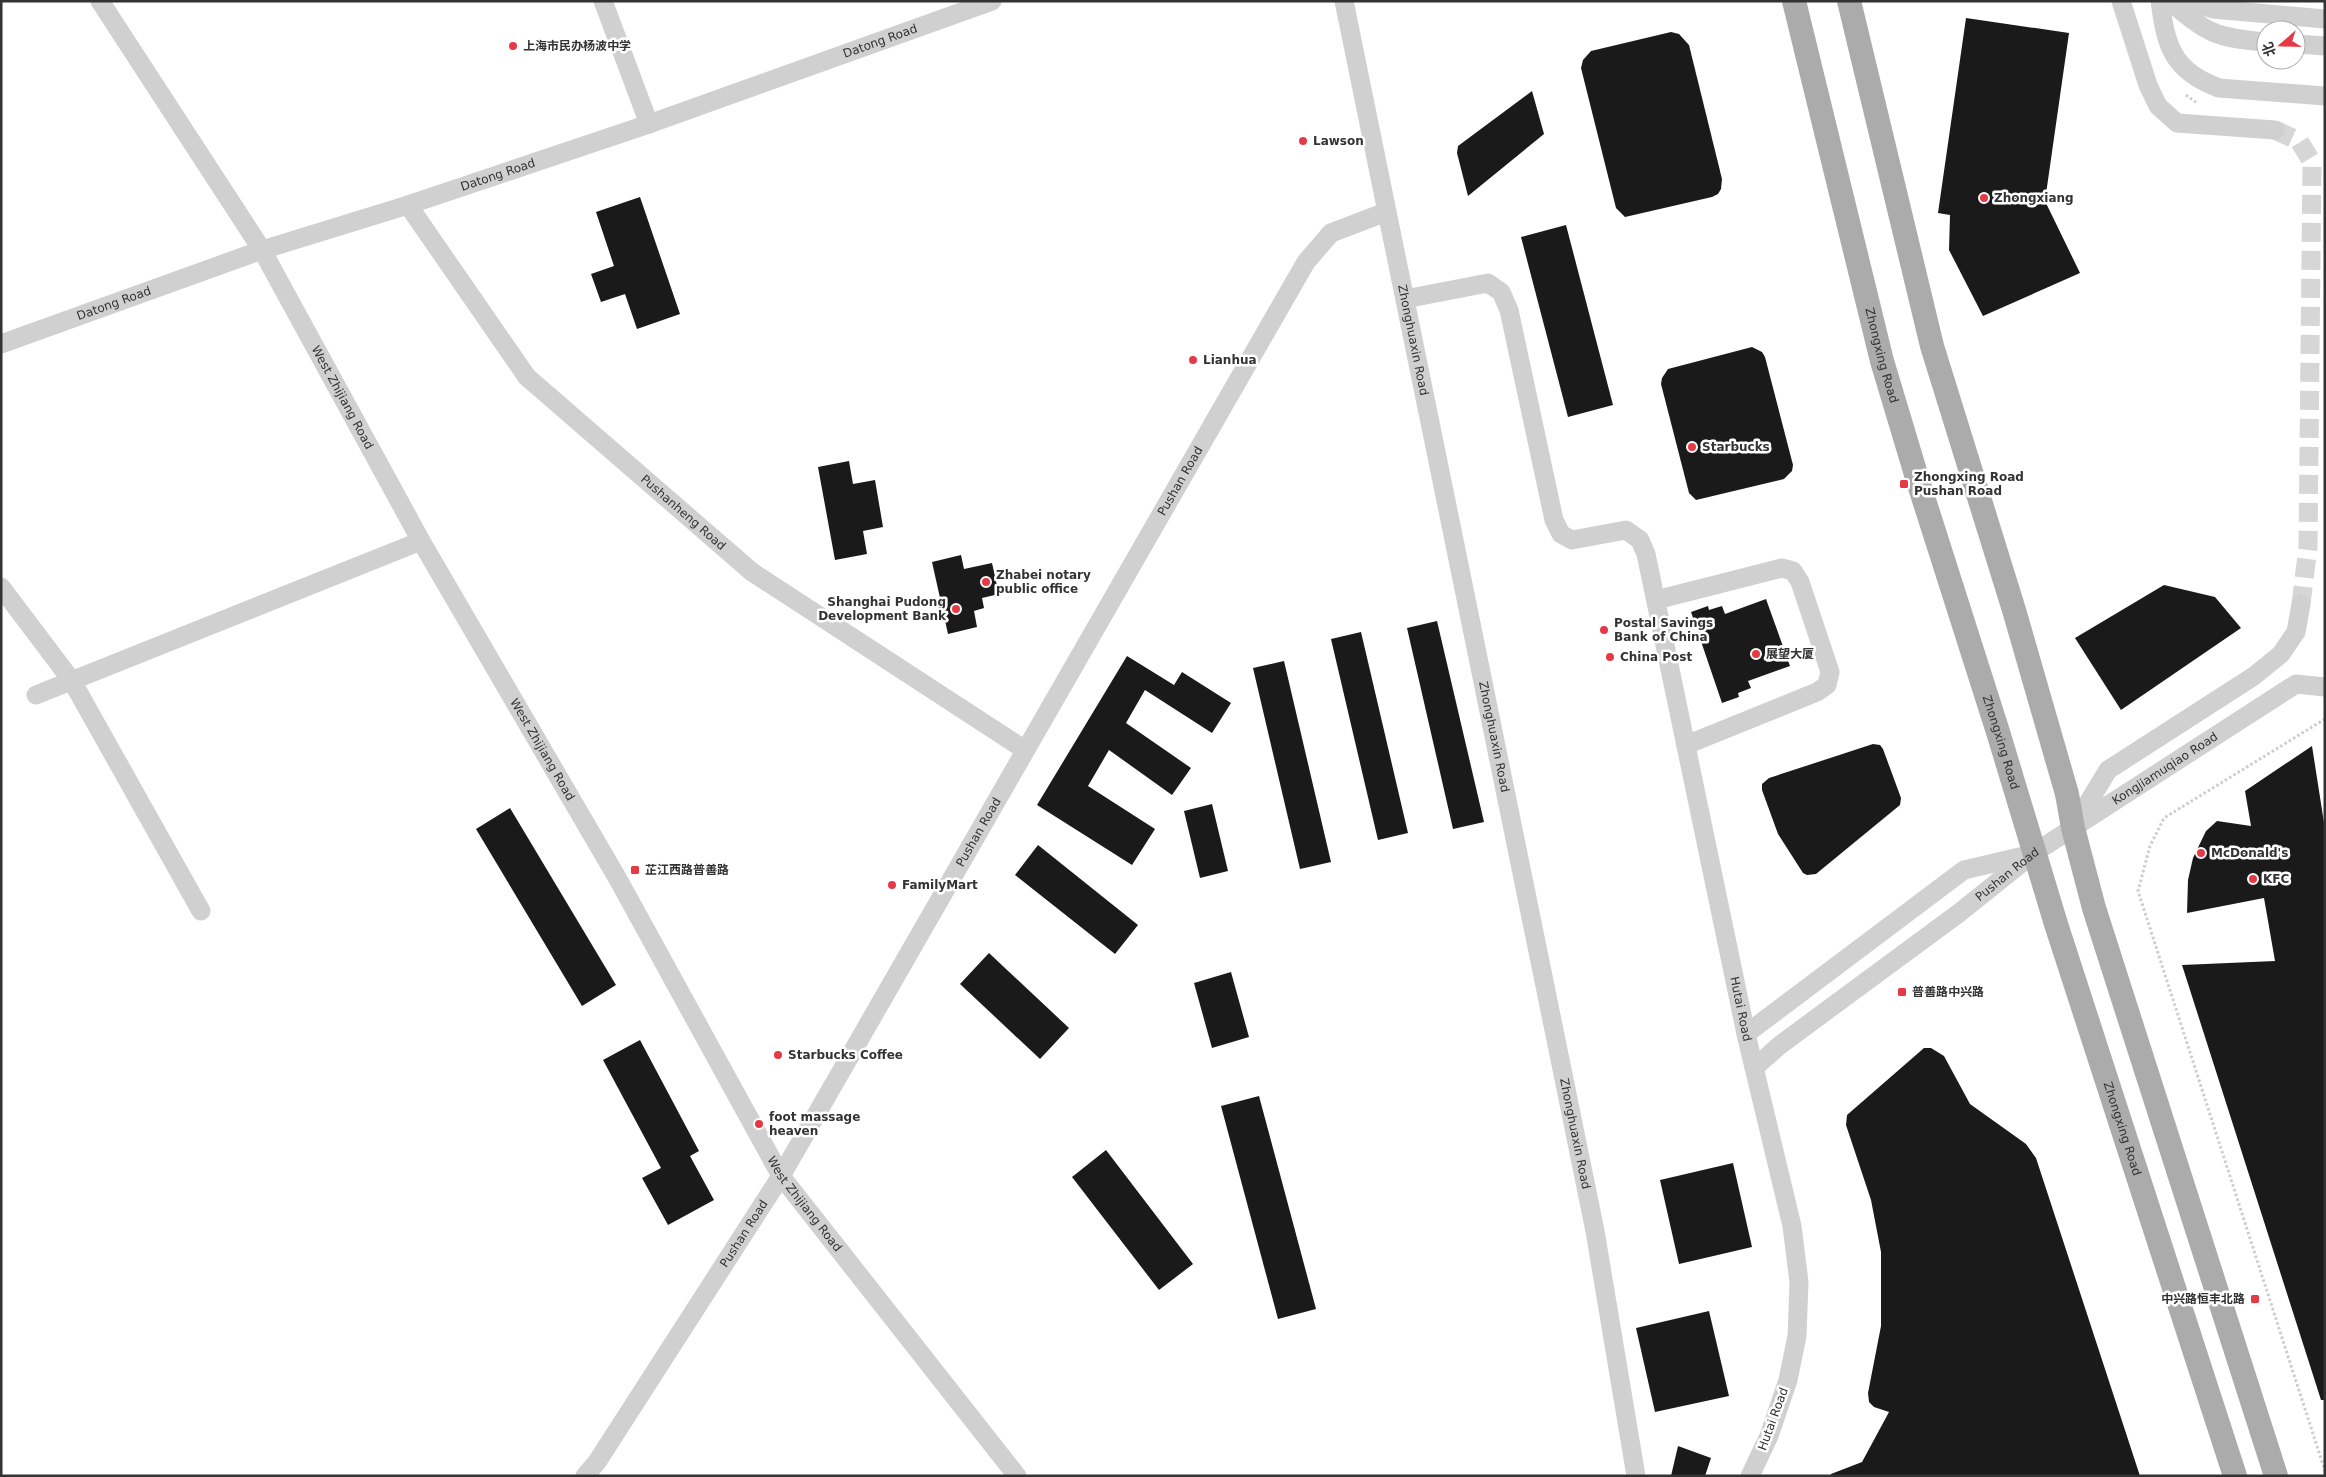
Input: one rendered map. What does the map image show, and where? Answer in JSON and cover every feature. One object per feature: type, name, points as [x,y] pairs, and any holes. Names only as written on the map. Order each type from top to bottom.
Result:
[{"type":"main road","name":"Zhongxing Road","points":[[1794,1],[1882,362],[2034,853],[2235,1476]]},
{"type":"main road","points":[[1849,1],[1932,346],[2014,610],[2067,794],[2073,828],[2094,908],[2276,1476]]},
{"type":"street","name":"West Zhijiang Road","points":[[100,1],[262,250],[421,542],[619,881],[781,1176],[1017,1476]]},
{"type":"street","points":[[604,1],[649,124]]},
{"type":"street","name":"Datong Road","points":[[1,344],[262,250],[408,206],[649,124],[992,1]]},
{"type":"street","name":"Zhonghuaxin Road","points":[[1344,1],[1590,1203],[1636,1476]]},
{"type":"street","points":[[2121,1],[2148,85],[2158,106],[2177,123],[2274,130]]},
{"type":"street","points":[[2160,1],[2164,33],[2173,57],[2189,74],[2219,88],[2325,96]]},
{"type":"street","points":[[2170,1],[2208,31],[2232,39],[2256,41]]},
{"type":"street","points":[[2189,1],[2213,9],[2325,19]]},
{"type":"street","points":[[2306,45],[2325,46]]},
{"type":"street","name":"Pushanheng Road","points":[[408,206],[527,377],[752,572],[1026,750]]},
{"type":"street","name":"Pushan Road","points":[[585,1476],[597,1462],[781,1176],[1306,262],[1332,234],[1386,212]]},
{"type":"street","name":"Hutai Road","points":[[1405,299],[1488,283],[1501,292],[1508,310],[1554,520],[1561,534],[1572,540],[1626,530],[1640,540],[1646,554],[1746,1034],[1792,1226],[1799,1282],[1797,1336],[1788,1380],[1769,1436],[1750,1476]]},
{"type":"street","points":[[36,696],[421,542]]},
{"type":"street","points":[[1656,600],[1782,568],[1793,571],[1800,582],[1830,672],[1827,685],[1818,692],[1686,745]]},
{"type":"street","points":[[1,587],[72,681],[201,911]]},
{"type":"street","points":[[2073,828],[2108,770],[2254,676],[2281,654],[2296,632],[2301,604]]},
{"type":"street","name":"Kongjiamuqiao Road","points":[[2034,853],[2296,684],[2325,687]]},
{"type":"street","name":"Pushan Road","points":[[1746,1034],[1964,870],[2034,853]]},
{"type":"street","name":"Pushan Road","points":[[1754,1068],[1780,1045],[1959,913],[2034,853]]},
{"type":"path","points":[[2325,719],[2164,818],[2150,846],[2138,891],[2325,1471]]},
{"type":"building","points":[[1966,18],[2069,33],[2045,201],[2080,273],[1983,316],[1949,250],[1950,215],[1938,213]]},
{"type":"building","points":[[1671,32],[1679,34],[1689,45],[1722,179],[1721,189],[1718,194],[1712,197],[1625,217],[1616,208],[1581,68],[1583,60],[1591,51]]},
{"type":"building","points":[[1532,91],[1544,134],[1468,196],[1457,153],[1458,146]]},
{"type":"building","points":[[640,197],[680,314],[637,329],[625,294],[601,302],[591,274],[614,266],[596,212]]},
{"type":"building","points":[[1566,225],[1613,405],[1568,417],[1521,237]]},
{"type":"building","points":[[1752,347],[1762,352],[1765,357],[1793,465],[1792,471],[1784,479],[1696,500],[1689,493],[1661,384],[1662,378],[1668,369]]},
{"type":"building","points":[[849,461],[853,484],[875,480],[883,527],[863,531],[867,554],[835,560],[818,467]]},
{"type":"building","points":[[961,555],[964,569],[992,563],[999,594],[982,598],[984,608],[974,611],[977,627],[948,634],[932,562]]},
{"type":"building","points":[[2164,585],[2215,597],[2241,628],[2121,710],[2075,638]]},
{"type":"building","name":"展望大厦","points":[[1766,599],[1790,666],[1748,681],[1751,688],[1738,693],[1739,697],[1722,703],[1691,612],[1708,606],[1709,610],[1722,606],[1725,614]]},
{"type":"building","points":[[1437,621],[1484,822],[1453,829],[1407,628]]},
{"type":"building","points":[[1361,632],[1408,833],[1378,840],[1331,639]]},
{"type":"building","points":[[1127,656],[1174,685],[1182,672],[1231,703],[1212,733],[1145,690],[1126,723],[1191,768],[1172,795],[1109,750],[1088,786],[1155,829],[1132,865],[1037,805]]},
{"type":"building","points":[[1284,661],[1331,862],[1300,869],[1253,668]]},
{"type":"building","points":[[1873,744],[1880,745],[1883,749],[1901,798],[1900,805],[1816,874],[1807,875],[1803,873],[1778,834],[1762,790],[1762,784],[1769,778]]},
{"type":"building","points":[[2312,746],[2325,829],[2325,1400],[2321,1400],[2182,965],[2275,961],[2264,898],[2187,913],[2188,880],[2193,858],[2206,831],[2217,821],[2251,826],[2245,791]]},
{"type":"building","points":[[1212,804],[1228,871],[1200,878],[1184,811]]},
{"type":"building","points":[[510,808],[616,985],[582,1006],[476,829]]},
{"type":"building","points":[[1038,845],[1138,925],[1115,954],[1015,875]]},
{"type":"building","points":[[989,953],[1069,1028],[1040,1059],[960,984]]},
{"type":"building","points":[[1231,972],[1249,1037],[1212,1048],[1194,983]]},
{"type":"building","points":[[640,1040],[699,1151],[690,1156],[714,1200],[668,1225],[642,1178],[661,1168],[603,1060]]},
{"type":"building","points":[[1924,1048],[1931,1048],[1944,1056],[1970,1104],[2026,1144],[2036,1158],[2140,1476],[1831,1476],[1831,1474],[1862,1462],[1889,1412],[1874,1407],[1869,1402],[1868,1393],[1881,1326],[1881,1252],[1871,1200],[1846,1125],[1847,1115]]},
{"type":"building","points":[[1259,1096],[1316,1309],[1278,1319],[1221,1106]]},
{"type":"building","points":[[1106,1150],[1193,1264],[1159,1290],[1072,1177]]},
{"type":"building","points":[[1733,1163],[1752,1247],[1679,1264],[1660,1180]]},
{"type":"building","points":[[1709,1311],[1729,1396],[1655,1412],[1636,1328]]},
{"type":"building","points":[[1678,1446],[1711,1458],[1705,1476],[1671,1476]]},
{"type":"tunnel","points":[[2275,130],[2299,141],[2312,162],[2308,547],[2301,604]]},
{"type":"place","name":"上海市民办杨波中学","points":[[513,46]]},
{"type":"place","name":"Lawson","points":[[1303,141]]},
{"type":"place","name":"Zhongxiang","points":[[1984,198]]},
{"type":"place","name":"Lianhua","points":[[1193,360]]},
{"type":"place","name":"Starbucks","points":[[1692,447]]},
{"type":"place","name":"Zhongxing Road Pushan Road","points":[[1904,484]]},
{"type":"place","name":"Zhabei notary public office","points":[[986,582]]},
{"type":"place","name":"Shanghai Pudong Development Bank","points":[[956,609]]},
{"type":"place","name":"Postal Savings Bank of China","points":[[1604,630]]},
{"type":"place","name":"展望大厦","points":[[1756,654]]},
{"type":"place","name":"China Post","points":[[1610,657]]},
{"type":"place","name":"McDonald's","points":[[2201,853]]},
{"type":"place","name":"芷江西路普善路","points":[[635,870]]},
{"type":"place","name":"KFC","points":[[2253,879]]},
{"type":"place","name":"FamilyMart","points":[[892,885]]},
{"type":"place","name":"普善路中兴路","points":[[1902,992]]},
{"type":"place","name":"Starbucks Coffee","points":[[778,1055]]},
{"type":"place","name":"foot massage heaven","points":[[759,1124]]},
{"type":"place","name":"中兴路恒丰北路","points":[[2255,1299]]}]
